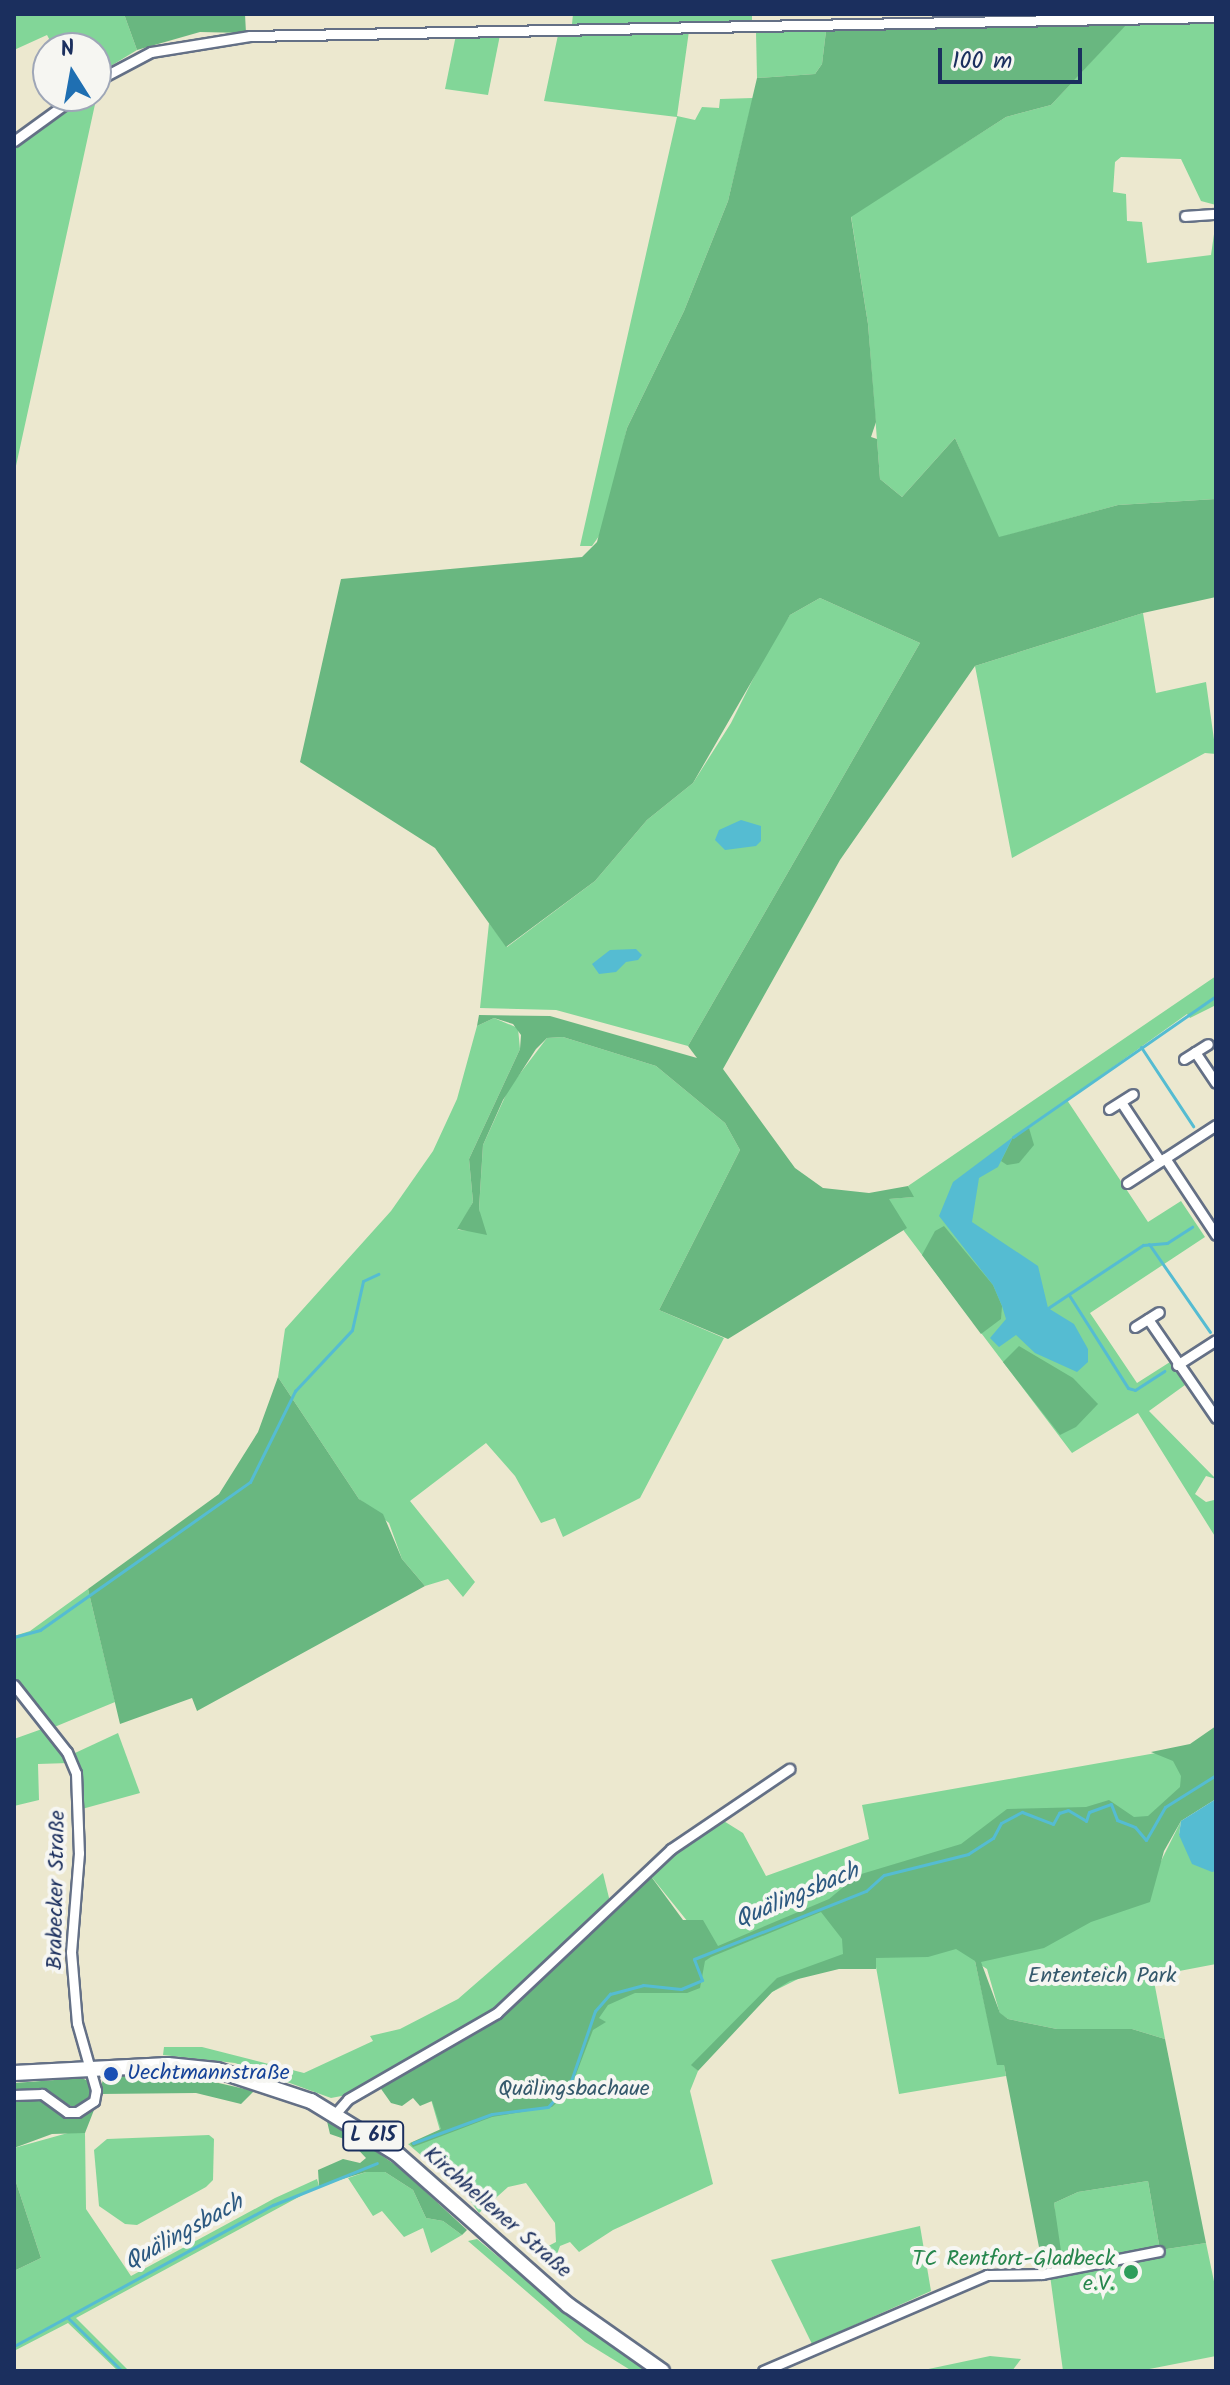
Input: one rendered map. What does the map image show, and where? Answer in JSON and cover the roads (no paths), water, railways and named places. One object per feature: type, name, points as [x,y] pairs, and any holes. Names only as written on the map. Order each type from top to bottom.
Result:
[{"type":"main road","name":"Kirchhellener Straße","points":[[14,2073],[89,2067],[217,2070],[277,2086],[336,2113],[396,2153],[568,2305],[662,2371]]},
{"type":"street","points":[[112,73],[151,52],[236,37],[1216,17]]},
{"type":"street","points":[[14,141],[54,112]]},
{"type":"street","points":[[1185,216],[1216,214]]},
{"type":"street","points":[[1184,1059],[1208,1044]]},
{"type":"street","points":[[1195,1052],[1216,1083]]},
{"type":"street","points":[[1109,1109],[1133,1094]]},
{"type":"street","points":[[1121,1102],[1216,1235]]},
{"type":"street","points":[[1127,1183],[1216,1125]]},
{"type":"street","points":[[1135,1327],[1159,1312]]},
{"type":"street","points":[[1148,1319],[1216,1418]]},
{"type":"street","points":[[1177,1365],[1216,1340]]},
{"type":"street","name":"Brabecker Straße","points":[[14,1685],[67,1752],[76,1773],[79,1853],[71,1952],[77,2023],[94,2101],[77,2112],[67,2112],[42,2094],[14,2095]]},
{"type":"street","points":[[336,2113],[348,2099],[497,2013],[671,1849],[789,1769]]},
{"type":"street","points":[[763,2371],[987,2275],[1042,2274],[1159,2251]]},
{"type":"water","points":[[741,820],[761,826],[761,841],[756,846],[725,850],[715,840],[719,830]]},
{"type":"water","points":[[636,949],[642,955],[638,960],[626,962],[616,972],[599,974],[592,964],[610,950]]},
{"type":"water","points":[[1013,1137],[998,1167],[979,1178],[972,1222],[1038,1266],[1048,1308],[1074,1324],[1088,1349],[1088,1362],[1077,1372],[1035,1353],[1016,1335],[999,1347],[990,1338],[1006,1319],[1002,1306],[993,1285],[939,1216],[953,1182]]},
{"type":"water","points":[[1216,1799],[1216,1871],[1212,1872],[1192,1864],[1179,1835],[1181,1821]]},
{"type":"waterway","points":[[1013,1137],[1216,996]]},
{"type":"waterway","points":[[1141,1047],[1193,1126]]},
{"type":"waterway","points":[[1048,1308],[1143,1245],[1167,1243],[1192,1227]]},
{"type":"waterway","points":[[1149,1244],[1210,1332]]},
{"type":"waterway","points":[[14,1637],[40,1630],[250,1482],[295,1391],[352,1330],[363,1281],[378,1274]]},
{"type":"waterway","points":[[1069,1295],[1128,1388],[1135,1390],[1164,1371]]},
{"type":"waterway","name":"Quälingsbach","points":[[413,2143],[492,2114],[548,2107],[571,2081],[595,2011],[610,1994],[643,1985],[681,1989],[702,1980],[694,1959],[866,1891],[884,1875],[968,1854],[993,1838],[1001,1823],[1022,1812],[1053,1824],[1059,1813],[1068,1810],[1086,1821],[1089,1812],[1111,1804],[1117,1820],[1135,1827],[1146,1840],[1165,1807],[1216,1775]]},
{"type":"waterway","name":"Quälingsbach","points":[[14,2346],[273,2205],[377,2163]]},
{"type":"waterway","points":[[68,2318],[122,2371]]},
{"type":"place","name":"Uechtmannstraße","points":[[111,2074]]},
{"type":"place","name":"TC Rentfort-Gladbeck e.V.","points":[[1131,2272]]},
{"type":"park label","name":"Ententeich Park","points":[[1102,1977]]},
{"type":"park label","name":"Quälingsbachaue","points":[[574,2090]]}]
